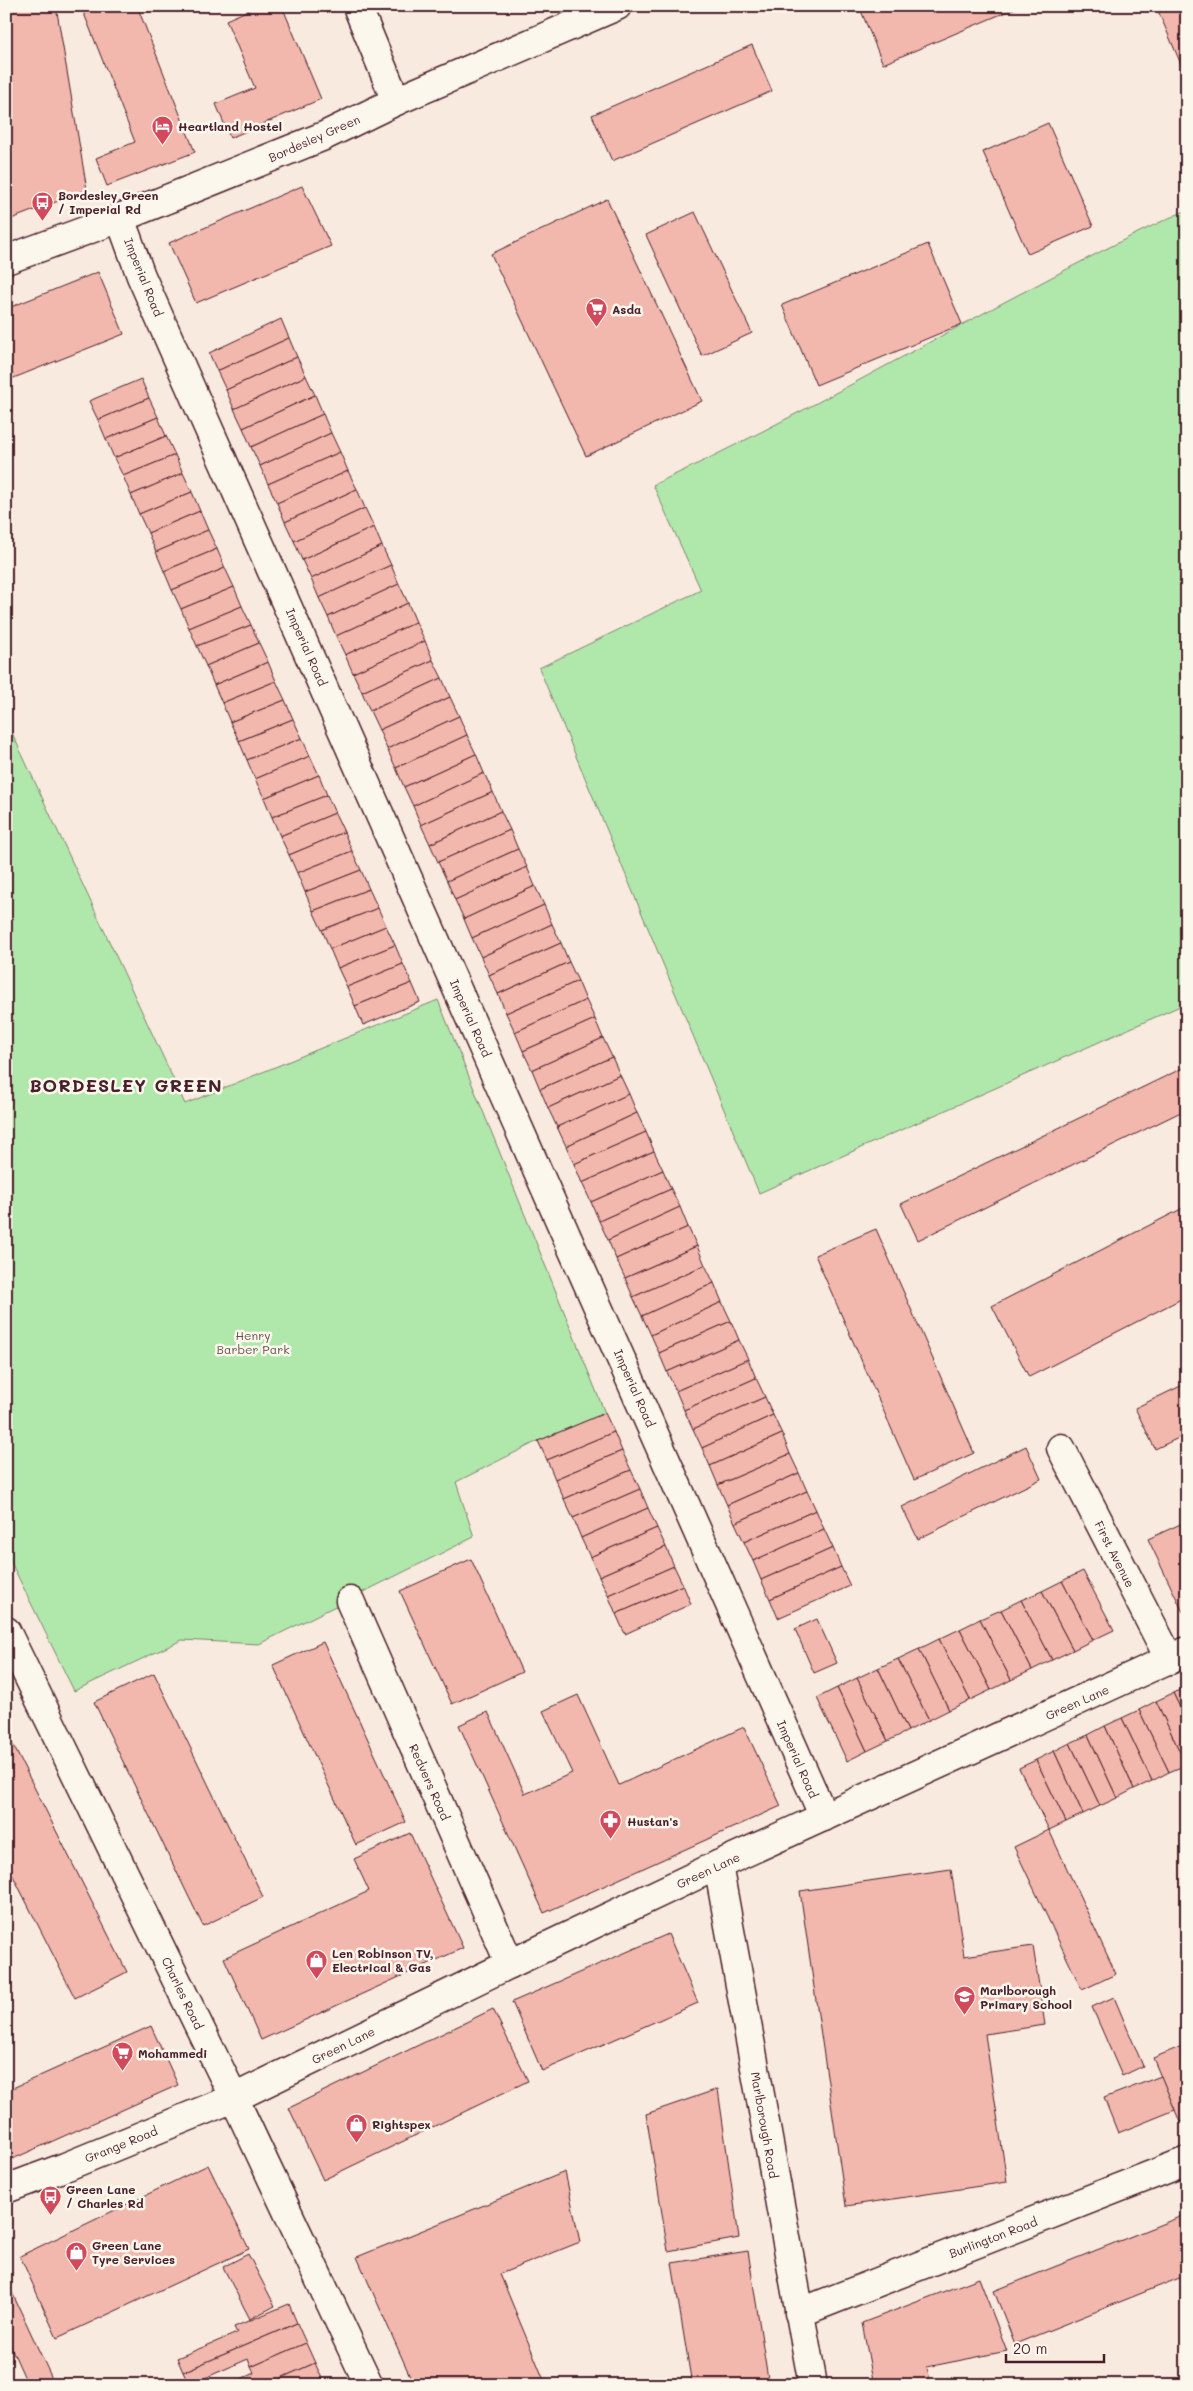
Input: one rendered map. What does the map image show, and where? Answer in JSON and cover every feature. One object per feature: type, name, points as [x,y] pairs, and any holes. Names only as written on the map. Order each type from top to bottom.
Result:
[{"type":"street","points":[[357,6],[396,101]]},
{"type":"street","name":"Bordesley Green","points":[[6,260],[120,218],[324,136],[396,101],[617,6]]},
{"type":"street","name":"Imperial Road","points":[[120,218],[141,276],[824,1816]]},
{"type":"street","name":"First Avenue","points":[[1061,1448],[1178,1655]]},
{"type":"street","name":"Redvers Road","points":[[350,1601],[510,1964]]},
{"type":"street","name":"Charles Road","points":[[6,1630],[234,2098],[369,2385]]},
{"type":"street","name":"Green Lane","points":[[234,2098],[718,1865],[1178,1655]]},
{"type":"street","name":"Marlborough Road","points":[[718,1865],[813,2385]]},
{"type":"street","name":"Grange Road","points":[[6,2189],[234,2098]]},
{"type":"street","name":"Burlington Road","points":[[799,2313],[1187,2161]]},
{"type":"green space","points":[[1187,210],[1187,1003],[759,1193],[539,668],[701,590],[653,485],[754,436],[1002,303],[1102,251]]},
{"type":"green space","name":"Henry Barber Park","points":[[6,720],[185,1104],[438,1000],[605,1413],[538,1441],[456,1482],[474,1537],[259,1644],[182,1640],[74,1691],[6,1552]]},
{"type":"building","points":[[6,6],[56,6],[87,190],[6,221]]},
{"type":"building","points":[[81,6],[137,6],[195,152],[107,186],[96,158],[135,142]]},
{"type":"building","points":[[258,6],[282,6],[321,99],[230,138],[216,104],[255,88],[226,20]]},
{"type":"building","points":[[859,6],[1018,6],[1018,7],[883,64]]},
{"type":"building","points":[[1156,6],[1187,6],[1187,78]]},
{"type":"building","points":[[752,45],[772,91],[612,161],[592,115]]},
{"type":"building","points":[[1048,123],[1093,226],[1028,254],[983,152]]},
{"type":"building","points":[[302,186],[331,246],[196,303],[169,243]]},
{"type":"building","name":"Asda","points":[[607,199],[702,401],[586,456],[491,254]]},
{"type":"building","points":[[695,212],[752,333],[702,356],[646,235]]},
{"type":"building","points":[[928,244],[962,324],[816,385],[782,305]]},
{"type":"building","points":[[98,272],[124,334],[6,381],[6,309]]},
{"type":"building","points":[[281,319],[289,338],[217,371],[209,353]]},
{"type":"building","points":[[289,338],[297,357],[226,390],[217,371]]},
{"type":"building","points":[[297,357],[306,376],[234,409],[226,390]]},
{"type":"building","points":[[306,376],[315,395],[243,428],[234,409]]},
{"type":"building","points":[[141,379],[149,398],[98,420],[89,401]]},
{"type":"building","points":[[315,395],[323,414],[251,447],[243,428]]},
{"type":"building","points":[[149,398],[158,417],[106,439],[98,420]]},
{"type":"building","points":[[323,414],[331,433],[260,466],[251,447]]},
{"type":"building","points":[[158,417],[166,436],[114,458],[106,439]]},
{"type":"building","points":[[331,433],[340,452],[268,484],[260,466]]},
{"type":"building","points":[[166,436],[175,455],[123,476],[114,458]]},
{"type":"building","points":[[340,452],[348,471],[277,503],[268,484]]},
{"type":"building","points":[[175,455],[183,473],[131,495],[123,476]]},
{"type":"building","points":[[348,471],[357,489],[285,522],[277,503]]},
{"type":"building","points":[[183,473],[192,492],[139,514],[131,495]]},
{"type":"building","points":[[357,489],[365,508],[294,541],[285,522]]},
{"type":"building","points":[[192,492],[200,511],[148,533],[139,514]]},
{"type":"building","points":[[365,508],[374,527],[302,560],[294,541]]},
{"type":"building","points":[[200,511],[208,530],[156,552],[148,533]]},
{"type":"building","points":[[374,527],[382,546],[311,579],[302,560]]},
{"type":"building","points":[[208,530],[217,549],[164,571],[156,552]]},
{"type":"building","points":[[382,546],[391,565],[319,598],[311,579]]},
{"type":"building","points":[[217,549],[225,568],[172,590],[164,571]]},
{"type":"building","points":[[391,565],[399,584],[328,617],[319,598]]},
{"type":"building","points":[[225,568],[234,587],[181,609],[172,590]]},
{"type":"building","points":[[399,584],[408,603],[336,636],[328,617]]},
{"type":"building","points":[[234,587],[242,606],[189,628],[181,609]]},
{"type":"building","points":[[408,603],[416,622],[345,655],[336,636]]},
{"type":"building","points":[[242,606],[251,625],[197,646],[189,628]]},
{"type":"building","points":[[416,622],[425,641],[353,673],[345,655]]},
{"type":"building","points":[[251,625],[259,643],[206,666],[197,646]]},
{"type":"building","points":[[425,641],[433,660],[362,692],[353,673]]},
{"type":"building","points":[[259,643],[268,662],[214,685],[206,666]]},
{"type":"building","points":[[433,660],[442,678],[370,711],[362,692]]},
{"type":"building","points":[[268,662],[276,681],[222,703],[214,685]]},
{"type":"building","points":[[442,678],[450,697],[379,730],[370,711]]},
{"type":"building","points":[[276,681],[285,700],[230,722],[222,703]]},
{"type":"building","points":[[450,697],[459,716],[387,749],[379,730]]},
{"type":"building","points":[[285,700],[293,719],[239,741],[230,722]]},
{"type":"building","points":[[459,716],[467,735],[396,768],[387,749]]},
{"type":"building","points":[[293,719],[302,738],[247,760],[239,741]]},
{"type":"building","points":[[467,735],[476,754],[404,787],[396,768]]},
{"type":"building","points":[[302,738],[310,756],[255,779],[247,760]]},
{"type":"building","points":[[476,754],[484,773],[413,806],[404,787]]},
{"type":"building","points":[[310,756],[319,775],[264,798],[255,779]]},
{"type":"building","points":[[484,773],[493,792],[421,825],[413,806]]},
{"type":"building","points":[[319,775],[327,795],[272,817],[264,798]]},
{"type":"building","points":[[493,792],[501,811],[430,844],[421,825]]},
{"type":"building","points":[[327,795],[335,813],[280,836],[272,817]]},
{"type":"building","points":[[501,811],[510,830],[438,862],[430,844]]},
{"type":"building","points":[[335,813],[344,832],[289,855],[280,836]]},
{"type":"building","points":[[510,830],[518,849],[447,881],[438,862]]},
{"type":"building","points":[[344,832],[352,851],[297,873],[289,855]]},
{"type":"building","points":[[518,849],[527,867],[455,900],[447,881]]},
{"type":"building","points":[[352,851],[361,870],[305,892],[297,873]]},
{"type":"building","points":[[527,867],[535,886],[464,919],[455,900]]},
{"type":"building","points":[[361,870],[369,889],[313,911],[305,892]]},
{"type":"building","points":[[535,886],[544,905],[472,938],[464,919]]},
{"type":"building","points":[[369,889],[378,908],[322,930],[313,911]]},
{"type":"building","points":[[544,905],[552,924],[481,957],[472,938]]},
{"type":"building","points":[[378,908],[386,926],[330,949],[322,930]]},
{"type":"building","points":[[552,924],[561,943],[489,975],[481,957]]},
{"type":"building","points":[[386,926],[395,945],[338,968],[330,949]]},
{"type":"building","points":[[561,943],[569,962],[498,994],[489,975]]},
{"type":"building","points":[[395,945],[403,964],[347,987],[338,968]]},
{"type":"building","points":[[569,962],[578,981],[506,1013],[498,994]]},
{"type":"building","points":[[403,964],[412,983],[355,1006],[347,987]]},
{"type":"building","points":[[578,981],[586,1000],[515,1032],[506,1013]]},
{"type":"building","points":[[412,983],[420,1002],[363,1025],[355,1006]]},
{"type":"building","points":[[586,1000],[595,1019],[523,1051],[515,1032]]},
{"type":"building","points":[[595,1019],[603,1038],[532,1070],[523,1051]]},
{"type":"building","points":[[603,1038],[612,1057],[540,1089],[532,1070]]},
{"type":"building","points":[[612,1057],[620,1075],[548,1108],[540,1089]]},
{"type":"building","points":[[1187,1066],[1187,1109],[918,1240],[901,1204]]},
{"type":"building","points":[[620,1075],[629,1094],[557,1127],[548,1108]]},
{"type":"building","points":[[629,1094],[637,1113],[566,1146],[557,1127]]},
{"type":"building","points":[[637,1113],[646,1132],[574,1164],[566,1146]]},
{"type":"building","points":[[646,1132],[654,1151],[582,1183],[574,1164]]},
{"type":"building","points":[[654,1151],[663,1170],[591,1202],[582,1183]]},
{"type":"building","points":[[663,1170],[671,1189],[599,1221],[591,1202]]},
{"type":"building","points":[[671,1189],[680,1207],[608,1240],[599,1221]]},
{"type":"building","points":[[1187,1206],[1187,1296],[1029,1377],[992,1306]]},
{"type":"building","points":[[680,1207],[688,1227],[616,1259],[608,1240]]},
{"type":"building","points":[[688,1227],[697,1246],[625,1278],[616,1259]]},
{"type":"building","points":[[876,1229],[974,1453],[914,1480],[815,1255]]},
{"type":"building","points":[[697,1246],[705,1265],[633,1297],[625,1278]]},
{"type":"building","points":[[705,1265],[714,1283],[642,1316],[633,1297]]},
{"type":"building","points":[[714,1283],[722,1302],[651,1335],[642,1316]]},
{"type":"building","points":[[722,1302],[731,1321],[659,1353],[651,1335]]},
{"type":"building","points":[[731,1321],[739,1340],[667,1372],[659,1353]]},
{"type":"building","points":[[739,1340],[748,1359],[676,1391],[667,1372]]},
{"type":"building","points":[[748,1359],[756,1378],[684,1410],[676,1391]]},
{"type":"building","points":[[756,1378],[765,1397],[693,1429],[684,1410]]},
{"type":"building","points":[[1187,1383],[1187,1434],[1155,1449],[1135,1408]]},
{"type":"building","points":[[765,1397],[773,1415],[702,1448],[693,1429]]},
{"type":"building","points":[[605,1413],[614,1432],[547,1460],[538,1441]]},
{"type":"building","points":[[773,1415],[782,1434],[710,1466],[702,1448]]},
{"type":"building","points":[[614,1432],[622,1451],[555,1479],[547,1460]]},
{"type":"building","points":[[782,1434],[790,1454],[718,1485],[710,1466]]},
{"type":"building","points":[[1026,1446],[1041,1479],[918,1539],[902,1507]]},
{"type":"building","points":[[622,1451],[631,1470],[564,1499],[555,1479]]},
{"type":"building","points":[[790,1454],[799,1473],[727,1505],[718,1485]]},
{"type":"building","points":[[631,1470],[640,1489],[573,1518],[564,1499]]},
{"type":"building","points":[[799,1473],[807,1491],[735,1523],[727,1505]]},
{"type":"building","points":[[640,1489],[648,1508],[581,1538],[573,1518]]},
{"type":"building","points":[[807,1491],[816,1510],[744,1542],[735,1523]]},
{"type":"building","points":[[648,1508],[657,1528],[590,1557],[581,1538]]},
{"type":"building","points":[[816,1510],[824,1529],[753,1561],[744,1542]]},
{"type":"building","points":[[1187,1521],[1187,1611],[1183,1612],[1148,1539]]},
{"type":"building","points":[[657,1528],[666,1547],[599,1576],[590,1557]]},
{"type":"building","points":[[824,1529],[833,1548],[761,1580],[753,1561]]},
{"type":"building","points":[[666,1547],[674,1566],[608,1595],[599,1576]]},
{"type":"building","points":[[833,1548],[841,1567],[770,1599],[761,1580]]},
{"type":"building","points":[[471,1559],[522,1672],[452,1704],[400,1591]]},
{"type":"building","points":[[674,1566],[683,1585],[616,1614],[608,1595]]},
{"type":"building","points":[[841,1567],[850,1586],[778,1618],[770,1599]]},
{"type":"building","points":[[1083,1571],[1114,1630],[1093,1640],[1062,1581]]},
{"type":"building","points":[[1062,1581],[1093,1640],[1073,1650],[1042,1591]]},
{"type":"building","points":[[683,1585],[691,1604],[625,1634],[616,1614]]},
{"type":"building","points":[[1042,1591],[1073,1650],[1052,1660],[1021,1600]]},
{"type":"building","points":[[1021,1600],[1052,1660],[1032,1670],[1001,1610]]},
{"type":"building","points":[[1001,1610],[1032,1670],[1011,1680],[980,1619]]},
{"type":"building","points":[[817,1619],[837,1663],[814,1673],[795,1629]]},
{"type":"building","points":[[980,1619],[1011,1680],[991,1690],[960,1629]]},
{"type":"building","points":[[960,1629],[991,1690],[970,1700],[939,1639]]},
{"type":"building","points":[[939,1639],[970,1700],[949,1710],[919,1649]]},
{"type":"building","points":[[323,1642],[406,1822],[356,1845],[273,1665]]},
{"type":"building","points":[[919,1649],[949,1710],[929,1720],[898,1659]]},
{"type":"building","points":[[898,1659],[929,1720],[908,1731],[878,1668]]},
{"type":"building","points":[[878,1668],[908,1731],[888,1741],[857,1678]]},
{"type":"building","points":[[154,1673],[263,1897],[203,1926],[94,1702]]},
{"type":"building","points":[[857,1678],[888,1741],[867,1751],[837,1688]]},
{"type":"building","points":[[1187,1687],[1187,1722],[1173,1693]]},
{"type":"building","points":[[837,1688],[867,1751],[847,1761],[817,1698]]},
{"type":"building","points":[[1173,1693],[1187,1722],[1186,1765],[1156,1701]]},
{"type":"building","points":[[578,1695],[619,1785],[744,1727],[781,1806],[544,1913],[459,1725],[488,1712],[525,1794],[572,1773],[543,1711]]},
{"type":"building","points":[[1156,1701],[1186,1765],[1169,1772],[1139,1710]]},
{"type":"building","points":[[1139,1710],[1169,1772],[1152,1781],[1122,1718]]},
{"type":"building","points":[[1122,1718],[1152,1781],[1134,1789],[1105,1726]]},
{"type":"building","points":[[1105,1726],[1134,1789],[1117,1798],[1088,1735]]},
{"type":"building","points":[[6,1731],[127,1972],[75,1998],[6,1862]]},
{"type":"building","points":[[1088,1735],[1117,1798],[1100,1806],[1070,1743]]},
{"type":"building","points":[[1070,1743],[1100,1806],[1083,1814],[1054,1751]]},
{"type":"building","points":[[1054,1751],[1083,1814],[1066,1822],[1036,1760]]},
{"type":"building","points":[[1036,1760],[1066,1822],[1049,1830],[1019,1768]]},
{"type":"building","points":[[1049,1830],[1116,1974],[1082,1990],[1014,1847]]},
{"type":"building","points":[[410,1833],[463,1948],[261,2040],[224,1958],[369,1891],[354,1859]]},
{"type":"building","points":[[951,1869],[964,1956],[1033,1946],[1045,2025],[985,2034],[1007,2182],[846,2206],[800,1891]]},
{"type":"building","points":[[668,1934],[698,2003],[542,2071],[512,2002]]},
{"type":"building","points":[[1114,1997],[1143,2066],[1122,2076],[1092,2007]]},
{"type":"building","points":[[493,2009],[528,2081],[323,2180],[289,2108]]},
{"type":"building","points":[[151,2026],[178,2085],[6,2162],[6,2091]]},
{"type":"building","points":[[1187,2044],[1187,2120],[1180,2122],[1153,2058]]},
{"type":"building","points":[[1161,2076],[1175,2110],[1118,2133],[1104,2098]]},
{"type":"building","points":[[718,2089],[739,2238],[668,2251],[646,2114]]},
{"type":"building","points":[[208,2165],[249,2249],[57,2338],[20,2256]]},
{"type":"building","points":[[565,2172],[580,2242],[500,2274],[546,2385],[414,2385],[357,2257]]},
{"type":"building","points":[[1187,2214],[1187,2275],[1015,2344],[994,2291]]},
{"type":"building","points":[[748,2251],[769,2385],[692,2385],[672,2263]]},
{"type":"building","points":[[248,2254],[275,2306],[250,2319],[223,2267]]},
{"type":"building","points":[[979,2278],[1007,2351],[927,2367],[931,2385],[874,2385],[862,2323]]},
{"type":"building","points":[[8,2284],[55,2385],[28,2385],[10,2345],[6,2347],[6,2285]]},
{"type":"building","points":[[289,2304],[297,2323],[183,2372],[177,2358],[237,2333],[234,2327]]},
{"type":"building","points":[[297,2323],[306,2343],[251,2367],[248,2359],[189,2385],[183,2372]]},
{"type":"building","points":[[306,2343],[315,2363],[265,2385],[228,2385],[254,2373],[251,2367]]},
{"type":"building","points":[[315,2363],[324,2383],[320,2385],[265,2385]]},
{"type":"place","name":"Heartland Hostel","points":[[162,145]]},
{"type":"place","name":"Bordesley Green / Imperial Rd","points":[[42,221]]},
{"type":"place","name":"Asda","points":[[596,328]]},
{"type":"place","name":"Hustan's","points":[[611,1840]]},
{"type":"place","name":"Len Robinson TV, Electrical & Gas","points":[[316,1979]]},
{"type":"place","name":"Marlborough Primary School","points":[[964,2016]]},
{"type":"place","name":"Mohammedi","points":[[122,2072]]},
{"type":"place","name":"Rightspex","points":[[356,2143]]},
{"type":"place","name":"Green Lane / Charles Rd","points":[[50,2215]]},
{"type":"place","name":"Green Lane Tyre Services","points":[[76,2271]]},
{"type":"district","name":"BORDESLEY GREEN","points":[[126,1085]]}]
